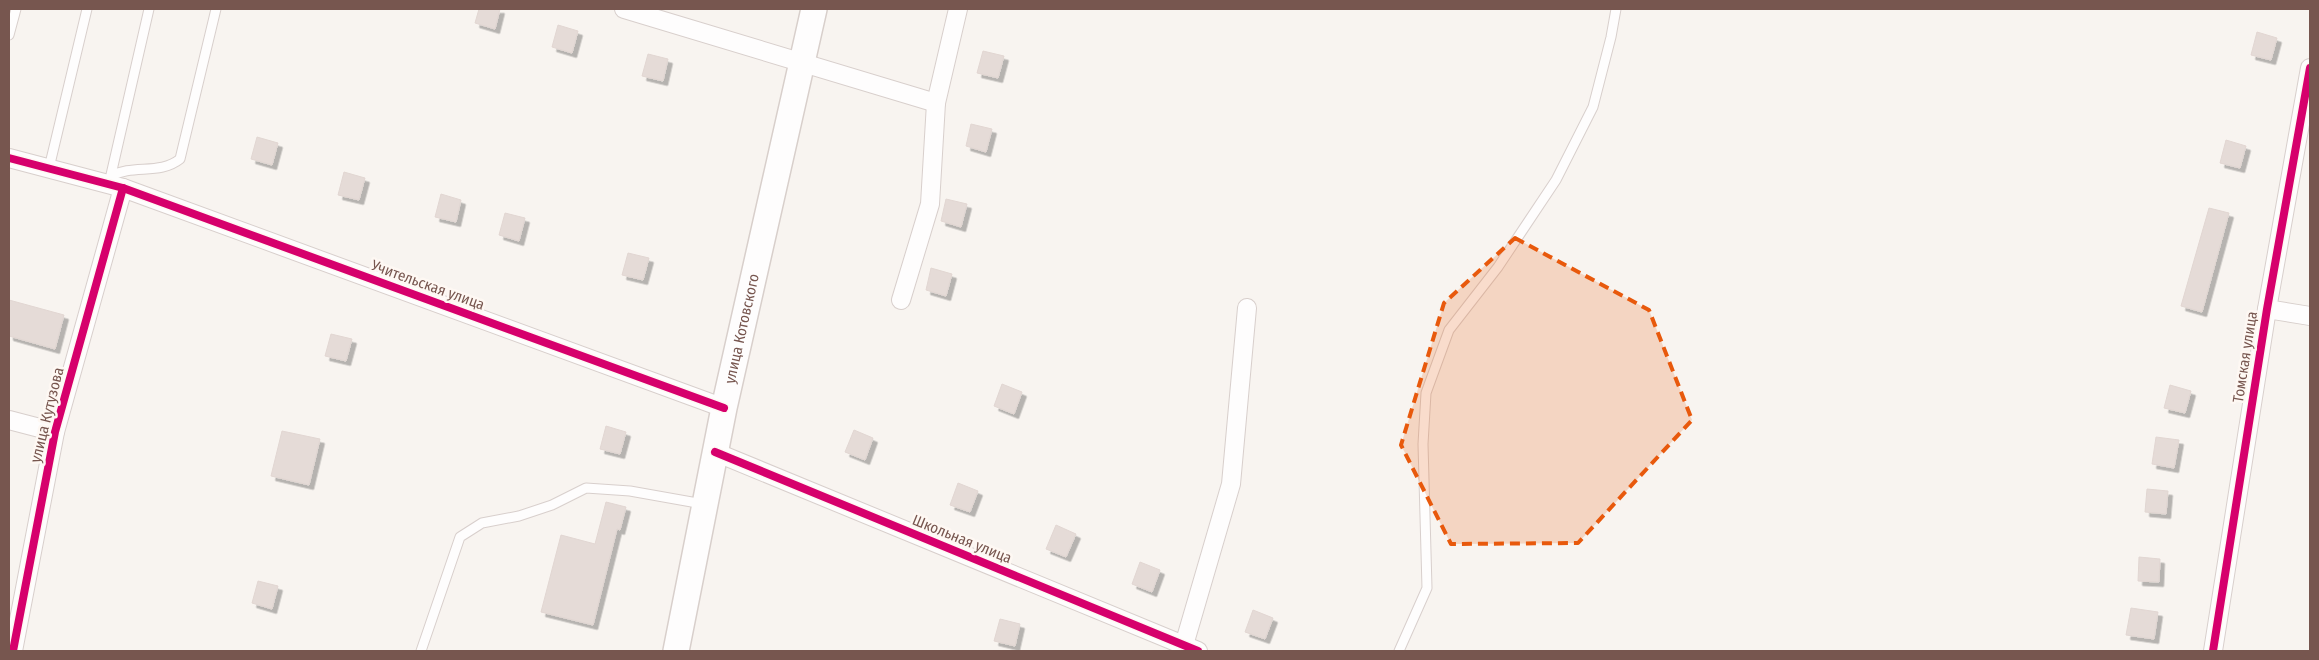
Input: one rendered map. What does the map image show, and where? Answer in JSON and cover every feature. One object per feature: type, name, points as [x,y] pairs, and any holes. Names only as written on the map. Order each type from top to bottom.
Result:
[{"type":"main road","name":"улица Котовского","points":[[676,651],[724,408],[814,9]]},
{"type":"street","points":[[624,9],[752,46],[801,64],[936,103]]},
{"type":"street","points":[[901,300],[930,204],[936,103],[958,9]]},
{"type":"street","name":"Томская улица","points":[[2213,651],[2267,309],[2310,68]]},
{"type":"street","name":"Учительская улица","points":[[9,158],[114,183],[724,408]]},
{"type":"street","name":"улица Кутузова","points":[[13,651],[55,432],[114,183]]},
{"type":"street","points":[[1191,648],[1230,484],[1247,308]]},
{"type":"street","points":[[2267,309],[2310,316]]},
{"type":"street","points":[[9,420],[55,432]]},
{"type":"street","name":"Школьная улица","points":[[715,452],[1191,648]]},
{"type":"lane","points":[[9,35],[16,9]]},
{"type":"lane","points":[[49,168],[87,9]]},
{"type":"lane","points":[[114,183],[149,9]]},
{"type":"lane","points":[[114,183],[124,170],[162,169],[180,160],[216,9]]},
{"type":"lane","points":[[1399,651],[1427,588],[1422,444],[1426,393],[1449,330],[1498,267],[1556,180],[1589,115],[1609,45],[1616,9]]},
{"type":"lane","points":[[421,651],[460,537],[482,523],[519,516],[552,505],[586,488],[630,491],[706,505]]},
{"type":"highlighted area","points":[[1515,238],[1649,310],[1692,420],[1578,543],[1451,544],[1401,445],[1444,303]]},
{"type":"building","points":[[479,9],[500,9],[495,29],[475,23]]},
{"type":"building","points":[[558,25],[578,31],[572,53],[552,47]]},
{"type":"building","points":[[2257,32],[2277,38],[2271,60],[2251,55]]},
{"type":"building","points":[[983,51],[1004,56],[998,78],[977,73]]},
{"type":"building","points":[[648,54],[668,59],[663,81],[642,76]]},
{"type":"building","points":[[971,124],[992,129],[986,152],[966,146]]},
{"type":"building","points":[[257,137],[278,143],[272,165],[251,159]]},
{"type":"building","points":[[2226,140],[2246,146],[2240,168],[2220,163]]},
{"type":"building","points":[[344,172],[365,178],[359,200],[338,195]]},
{"type":"building","points":[[441,194],[461,200],[456,222],[435,217]]},
{"type":"building","points":[[946,199],[967,204],[961,227],[941,221]]},
{"type":"building","points":[[2209,208],[2229,213],[2202,312],[2181,306]]},
{"type":"building","points":[[505,213],[525,218],[519,241],[499,235]]},
{"type":"building","points":[[628,253],[649,258],[643,280],[622,275]]},
{"type":"building","points":[[931,268],[952,274],[946,296],[926,290]]},
{"type":"building","points":[[9,300],[64,315],[55,349],[9,336]]},
{"type":"building","points":[[331,334],[352,339],[346,361],[325,356]]},
{"type":"building","points":[[1002,384],[1022,392],[1014,414],[994,406]]},
{"type":"building","points":[[2170,385],[2191,391],[2185,413],[2164,408]]},
{"type":"building","points":[[606,426],[626,432],[620,454],[600,449]]},
{"type":"building","points":[[854,430],[873,438],[865,460],[845,452]]},
{"type":"building","points":[[282,431],[320,439],[309,485],[271,476]]},
{"type":"building","points":[[2156,437],[2179,440],[2174,468],[2152,464]]},
{"type":"building","points":[[958,483],[978,491],[970,512],[950,505]]},
{"type":"building","points":[[2147,489],[2168,491],[2166,514],[2145,512]]},
{"type":"building","points":[[606,502],[626,507],[620,530],[617,529],[593,625],[541,612],[561,535],[595,544]]},
{"type":"building","points":[[1056,525],[1076,534],[1066,557],[1046,549]]},
{"type":"building","points":[[2139,557],[2160,559],[2159,582],[2138,581]]},
{"type":"building","points":[[1140,562],[1160,570],[1152,592],[1132,584]]},
{"type":"building","points":[[258,581],[278,586],[272,609],[252,603]]},
{"type":"building","points":[[2131,608],[2158,612],[2154,639],[2126,635]]},
{"type":"building","points":[[1253,610],[1273,618],[1265,639],[1245,632]]},
{"type":"building","points":[[1000,619],[1020,624],[1015,646],[994,641]]},
{"type":"cycle path","points":[[2213,651],[2267,309],[2310,68]]},
{"type":"cycle path","points":[[9,158],[123,188],[724,408]]},
{"type":"cycle path","points":[[13,651],[55,432],[123,188]]},
{"type":"cycle path","points":[[715,452],[1198,651]]}]
